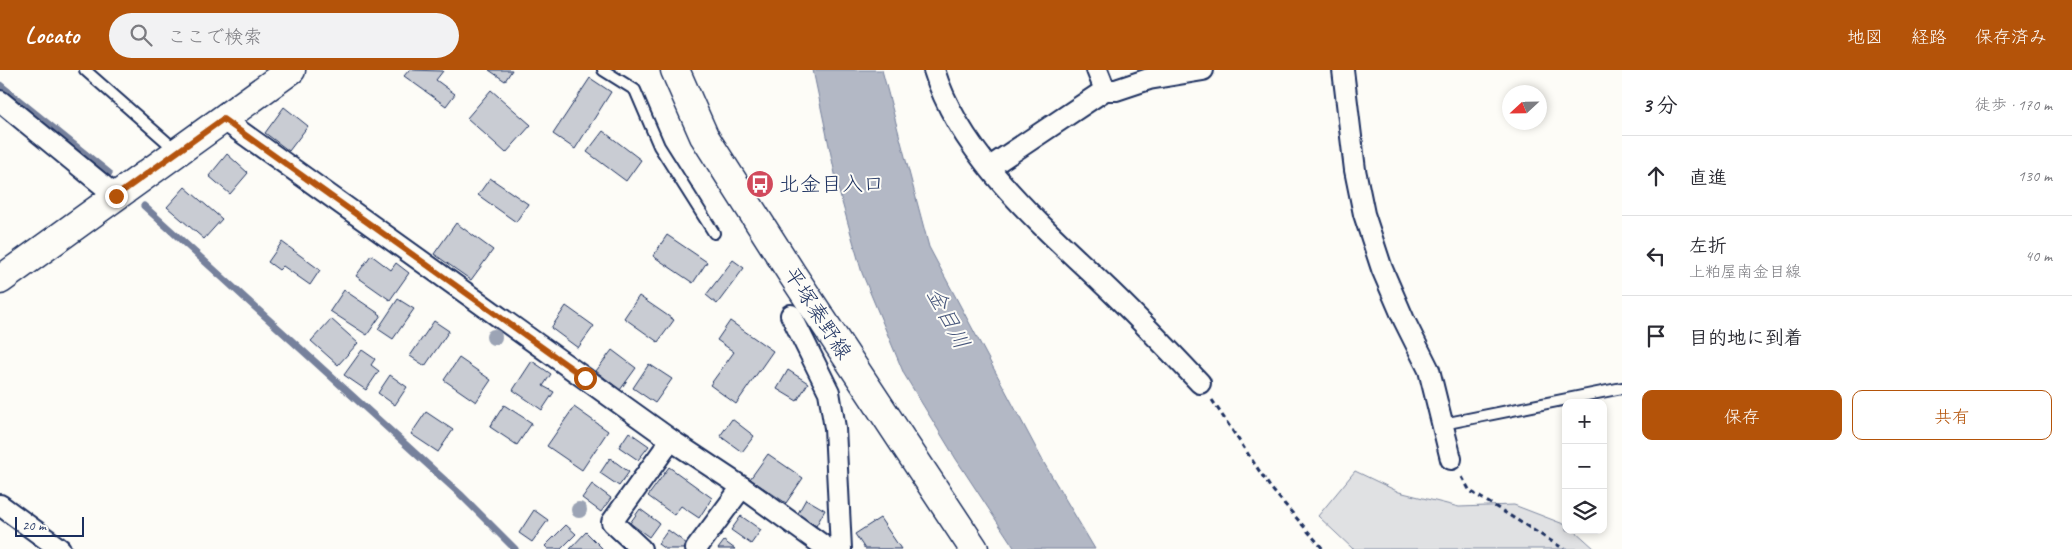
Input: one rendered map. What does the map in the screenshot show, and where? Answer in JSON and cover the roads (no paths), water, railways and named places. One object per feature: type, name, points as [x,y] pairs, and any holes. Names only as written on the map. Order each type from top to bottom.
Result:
[{"type":"main road","points":[[0,280],[292,70]]},
{"type":"main road","name":"平塚秦野線","points":[[675,70],[704,136],[792,274],[974,549]]},
{"type":"street","points":[[934,70],[956,120],[974,148],[990,167],[1041,226],[1103,284],[1200,383]]},
{"type":"street","points":[[1097,70],[1105,90]]},
{"type":"street","points":[[990,167],[1105,90],[1116,90],[1150,79],[1203,70]]},
{"type":"street","points":[[1343,70],[1355,170],[1366,224],[1382,269],[1404,320],[1429,370],[1451,459]]},
{"type":"street","points":[[0,101],[116,196]]},
{"type":"street","points":[[223,119],[671,440],[742,487],[828,549]]},
{"type":"street","points":[[791,315],[829,392],[835,428],[841,549]]},
{"type":"street","points":[[641,549],[612,522],[671,440]]},
{"type":"street","points":[[696,549],[742,487]]},
{"type":"street","points":[[0,505],[60,549]]},
{"type":"lane","points":[[85,70],[178,151]]},
{"type":"lane","points":[[603,70],[636,90],[659,146],[714,233]]},
{"type":"lane","points":[[1443,424],[1622,388]]},
{"type":"water","name":"金目川","points":[[813,70],[882,70],[929,247],[1044,463],[1095,549],[1015,549],[956,459],[904,374],[862,273],[838,188]]},
{"type":"waterway","points":[[0,85],[109,173]]},
{"type":"waterway","points":[[144,206],[460,494],[515,549]]},
{"type":"place","name":"北金目入口","points":[[760,184]]}]
